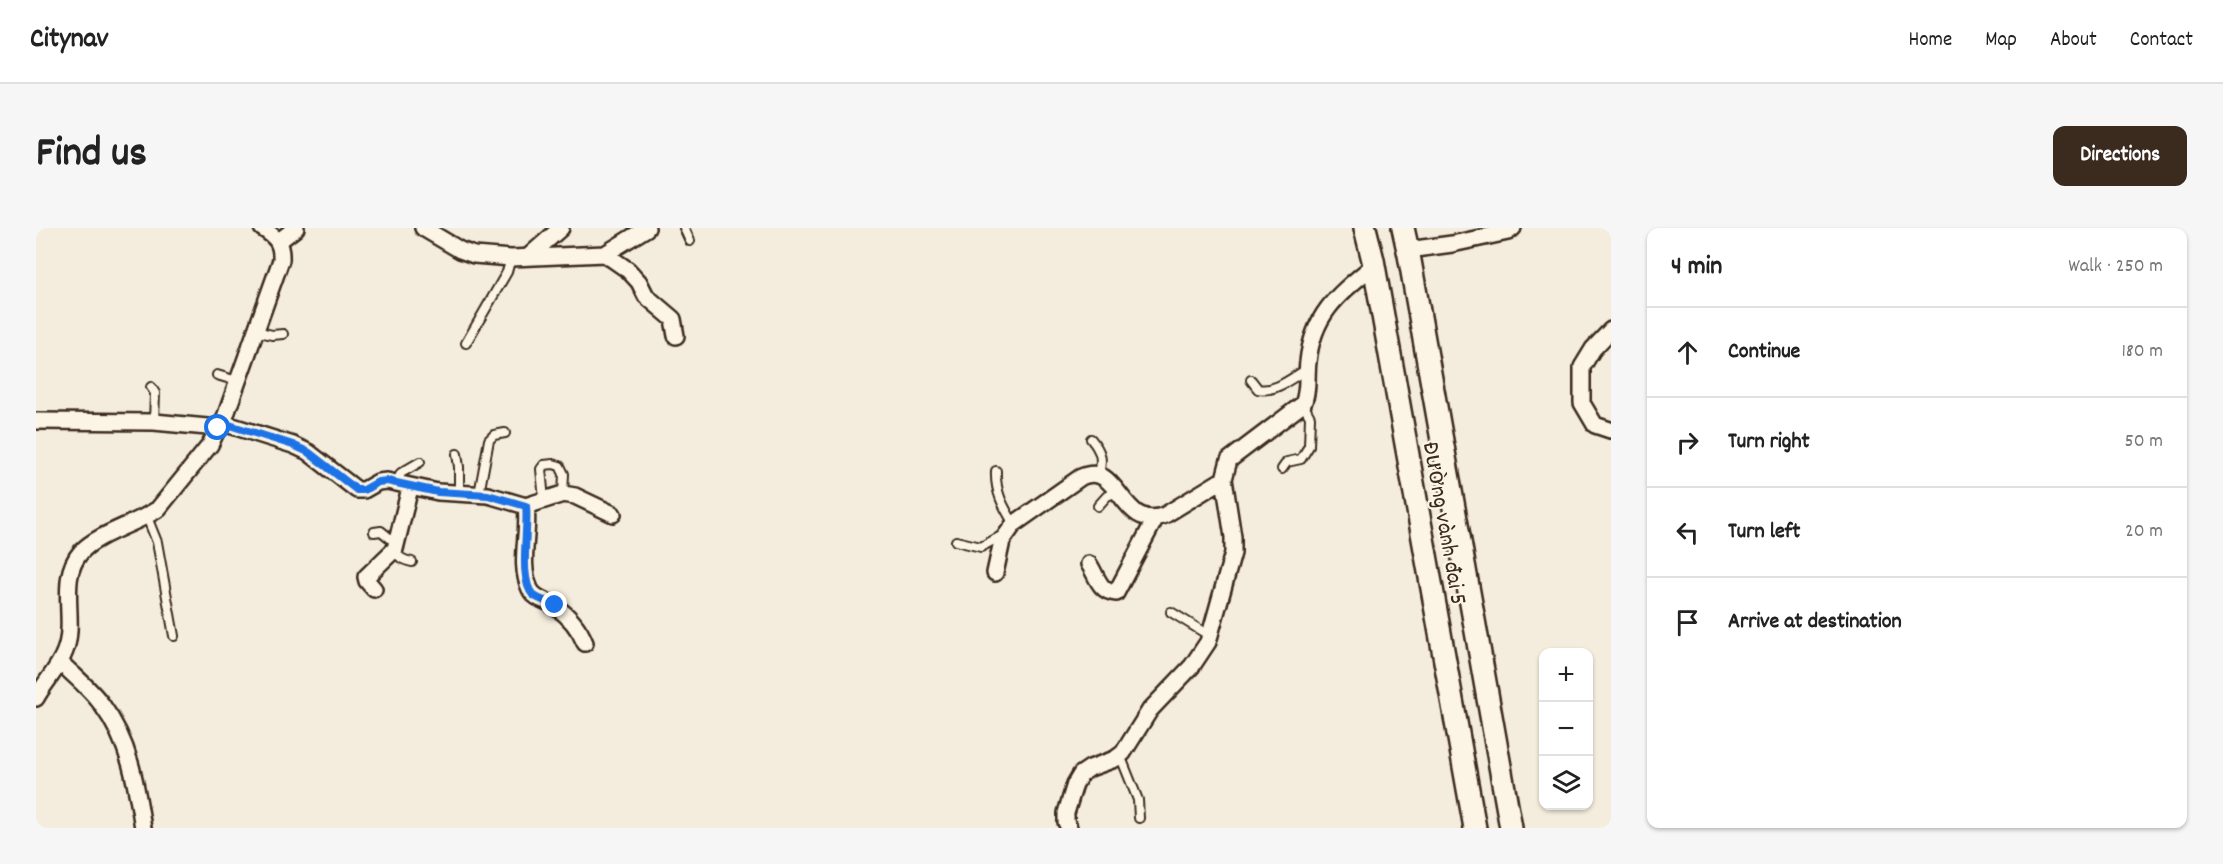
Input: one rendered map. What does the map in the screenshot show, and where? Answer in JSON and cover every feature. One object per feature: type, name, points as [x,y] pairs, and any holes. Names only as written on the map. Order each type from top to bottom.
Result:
[{"type":"main road","name":"Đường vành đai 5","points":[[1365,228],[1374,265],[1474,828]]},
{"type":"main road","name":"Đường vành đai 5","points":[[1402,228],[1408,250],[1511,828]]},
{"type":"street","points":[[36,698],[66,650],[69,576],[80,552],[91,544],[147,517],[166,499],[203,454],[220,426],[281,260],[282,249],[279,241],[262,228]]},
{"type":"street","points":[[279,241],[296,228]]},
{"type":"street","points":[[423,228],[460,250],[474,255],[511,258],[605,254],[647,228]]},
{"type":"street","points":[[528,257],[561,228]]},
{"type":"street","points":[[1408,250],[1452,244],[1508,232],[1513,228]]},
{"type":"street","points":[[605,254],[628,270],[639,282],[646,296],[673,319],[676,336]]},
{"type":"street","points":[[1068,828],[1066,813],[1075,784],[1081,774],[1120,755],[1129,745],[1150,710],[1201,654],[1210,636],[1233,553],[1233,537],[1224,478],[1229,460],[1303,404],[1307,389],[1307,369],[1311,345],[1326,309],[1336,296],[1374,265]]},
{"type":"street","points":[[1610,430],[1595,425],[1582,403],[1582,367],[1593,349],[1611,330]]},
{"type":"street","points":[[36,422],[154,422],[220,426],[293,445],[308,452],[357,490],[364,490],[378,482],[387,481],[438,492],[479,494],[526,506],[563,494],[575,496],[613,514]]},
{"type":"street","points":[[995,573],[1002,541],[1010,528],[1089,473],[1099,474],[1107,479],[1135,513],[1145,518],[1155,519],[1224,478]]},
{"type":"street","points":[[374,589],[366,577],[396,547],[403,486]]},
{"type":"street","points":[[526,506],[524,552],[529,587],[534,596],[555,605],[574,622],[585,643]]},
{"type":"street","points":[[1089,564],[1100,585],[1116,593],[1155,519]]},
{"type":"street","points":[[60,662],[104,707],[126,747],[135,774],[143,828]]},
{"type":"lane","points":[[684,228],[690,241]]},
{"type":"lane","points":[[466,343],[507,272],[511,258]]},
{"type":"lane","points":[[256,331],[272,335],[283,334]]},
{"type":"lane","points":[[1251,380],[1257,388],[1265,390],[1274,388],[1307,369]]},
{"type":"lane","points":[[217,375],[237,381]]},
{"type":"lane","points":[[151,387],[155,393],[154,422]]},
{"type":"lane","points":[[1282,468],[1287,462],[1302,459],[1309,446],[1310,417],[1303,404]]},
{"type":"lane","points":[[479,494],[489,440],[494,435],[505,433]]},
{"type":"lane","points":[[1091,439],[1099,448],[1102,462],[1099,474]]},
{"type":"lane","points":[[457,454],[459,492]]},
{"type":"lane","points":[[403,486],[401,473],[420,462]]},
{"type":"lane","points":[[544,501],[541,469],[544,465],[560,466],[564,474],[563,494]]},
{"type":"lane","points":[[956,541],[981,547],[1010,528],[996,486],[996,471]]},
{"type":"lane","points":[[1098,507],[1107,496],[1117,492]]},
{"type":"lane","points":[[147,517],[157,542],[174,636]]},
{"type":"lane","points":[[374,532],[381,531],[396,547],[397,555],[412,562]]},
{"type":"lane","points":[[1171,612],[1210,636]]},
{"type":"lane","points":[[1120,755],[1138,800],[1139,818]]},
{"type":"route","points":[[218,428],[223,423],[293,445],[321,461],[350,487],[357,490],[364,490],[378,482],[387,481],[410,488],[438,492],[488,495],[526,506],[524,552],[529,587],[534,596],[555,605]]}]
